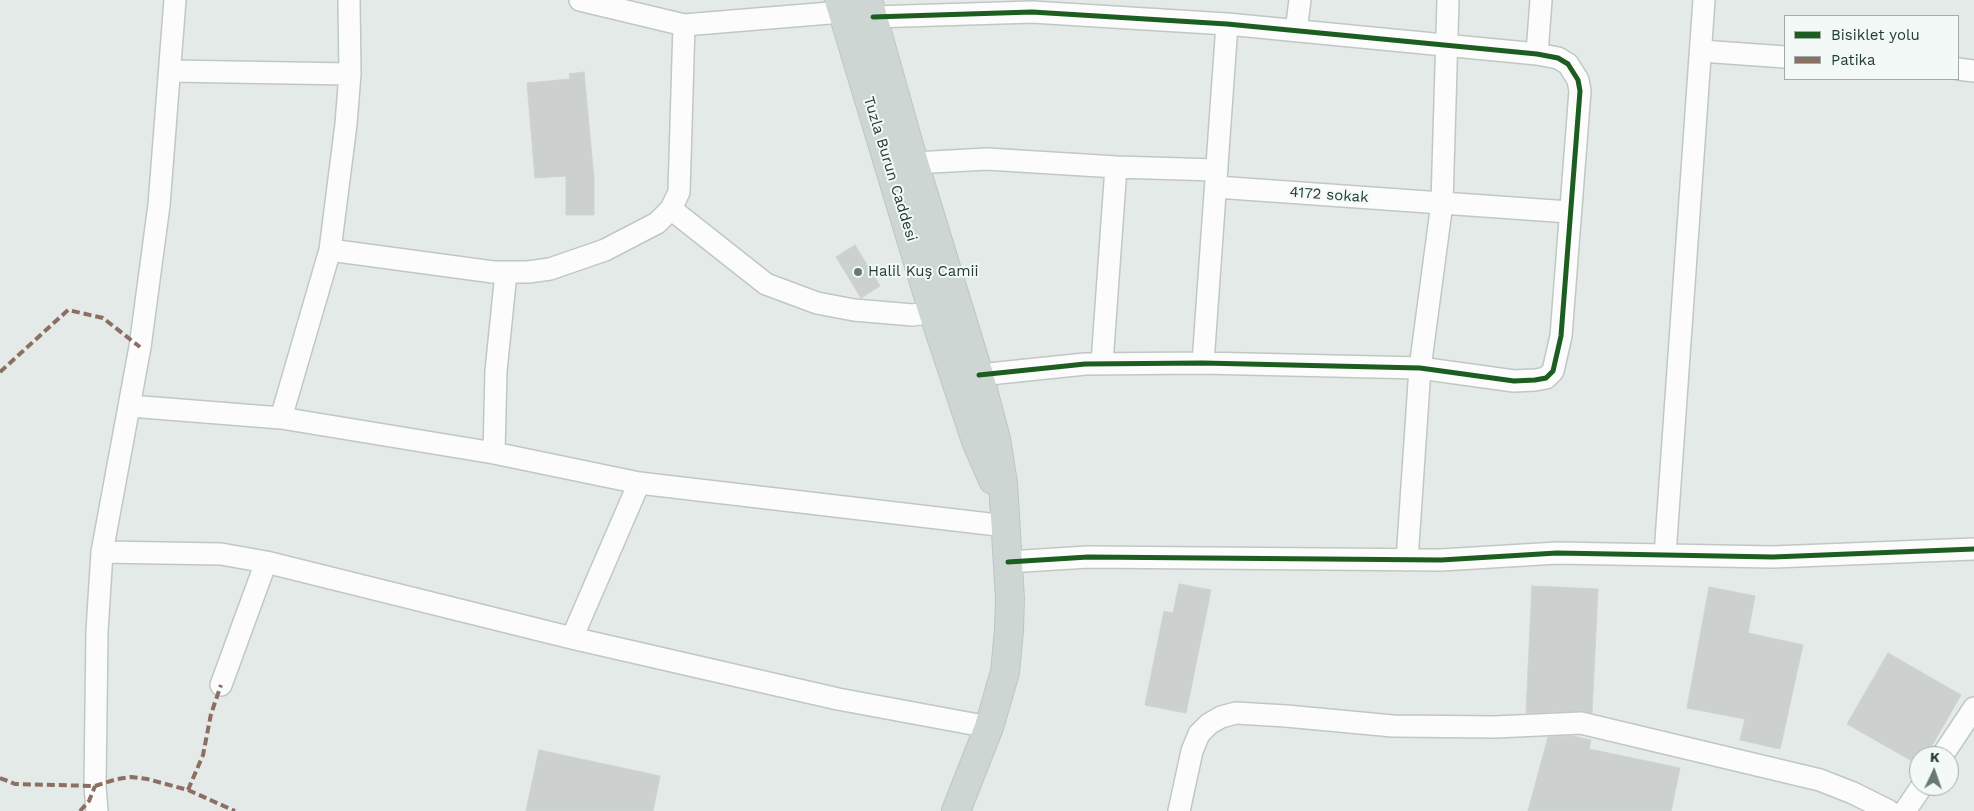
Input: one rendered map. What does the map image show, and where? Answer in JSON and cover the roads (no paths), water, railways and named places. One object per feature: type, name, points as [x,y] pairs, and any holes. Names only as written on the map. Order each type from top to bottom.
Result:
[{"type":"main road","name":"Tuzla Burun Caddesi","points":[[840,6],[933,312],[976,441],[1006,516]]},
{"type":"main road","name":"Tuzla Burun Caddesi","points":[[871,9],[914,163],[979,376],[996,439],[1006,516],[1010,599],[1007,657],[1000,691],[989,727],[956,811]]},
{"type":"street","points":[[97,811],[95,786],[98,631],[102,552],[140,347],[159,206],[175,0]]},
{"type":"street","points":[[282,418],[330,250],[341,174],[350,74],[350,0]]},
{"type":"street","points":[[580,0],[651,9],[684,25],[840,6]]},
{"type":"street","points":[[1296,31],[1300,0]]},
{"type":"street","points":[[1407,560],[1420,368],[1442,203],[1448,0]]},
{"type":"street","points":[[1537,54],[1541,0]]},
{"type":"street","points":[[1665,555],[1704,0]]},
{"type":"street","points":[[871,9],[1021,6],[1537,54],[1558,58],[1568,64],[1578,80],[1580,91],[1569,212],[1561,336],[1553,371],[1546,378],[1525,381],[1420,368],[1203,363],[1102,363],[979,376]]},
{"type":"street","points":[[1203,363],[1228,24]]},
{"type":"street","points":[[330,250],[506,273],[550,269],[605,250],[657,223],[671,209],[679,192],[684,25]]},
{"type":"street","points":[[1701,51],[1784,57]]},
{"type":"street","points":[[1959,69],[1974,70]]},
{"type":"street","points":[[170,71],[350,74]]},
{"type":"street","name":"4172 sokak","points":[[914,163],[986,159],[1116,167],[1442,203],[1569,212]]},
{"type":"street","points":[[1102,363],[1116,167]]},
{"type":"street","points":[[671,209],[766,284],[817,302],[854,310],[913,316],[933,312]]},
{"type":"street","points":[[494,453],[496,371],[506,273]]},
{"type":"street","points":[[130,406],[282,418],[494,453],[639,483],[1006,516]]},
{"type":"street","points":[[572,638],[639,483]]},
{"type":"street","points":[[1008,562],[1088,557],[1441,560],[1557,553],[1773,557],[1974,548]]},
{"type":"street","points":[[102,552],[221,554],[266,562],[572,638],[838,699],[989,727]]},
{"type":"street","points":[[221,685],[266,562]]},
{"type":"street","points":[[1949,746],[1974,708]]},
{"type":"street","points":[[1179,811],[1192,752],[1199,734],[1209,724],[1221,717],[1236,713],[1393,726],[1495,727],[1582,723],[1820,780],[1853,793],[1889,811]]},
{"type":"street","points":[[1905,811],[1915,796]]},
{"type":"place","name":"Halil Kuş Camii","points":[[858,272]]}]
